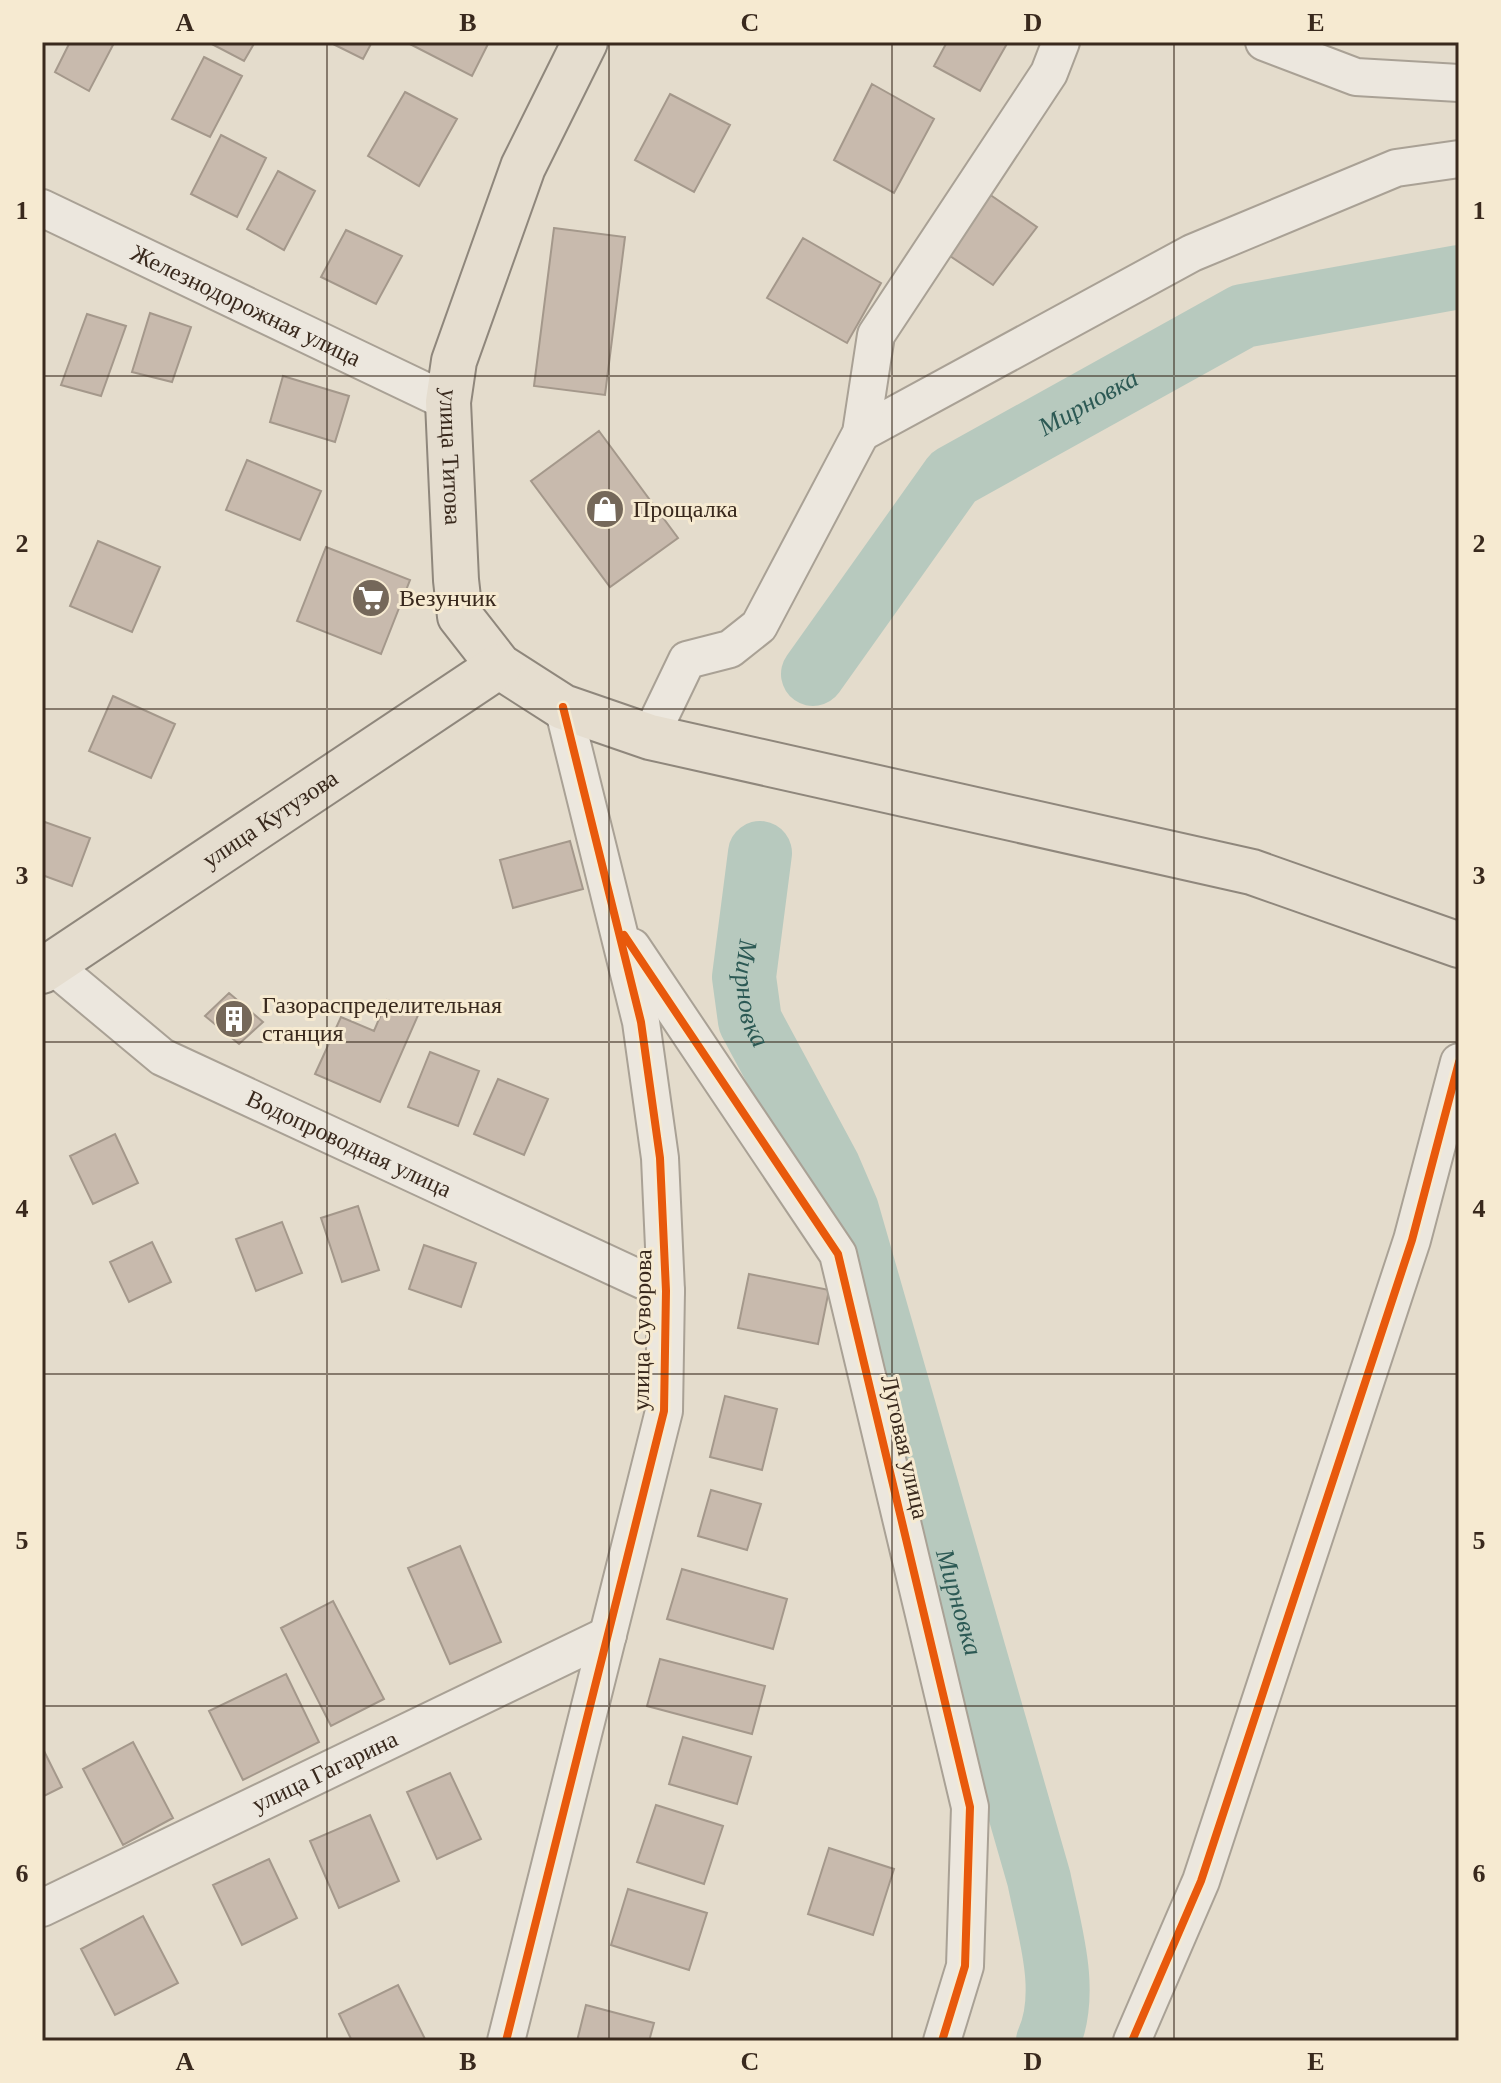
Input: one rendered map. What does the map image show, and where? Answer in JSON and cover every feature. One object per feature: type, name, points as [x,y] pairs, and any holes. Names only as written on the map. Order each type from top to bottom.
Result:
[{"type":"main road","name":"улица Титова","points":[[585,42],[523,167],[454,361],[448,402],[460,616],[499,666],[563,707],[650,737],[1252,872],[1459,945]]},
{"type":"main road","name":"улица Кутузова","points":[[47,968],[499,666]]},
{"type":"street","points":[[650,737],[687,660],[730,649],[759,626],[861,433],[876,335],[1049,73],[1061,42]]},
{"type":"street","points":[[1264,42],[1356,77],[1459,83]]},
{"type":"street","points":[[861,433],[1192,253],[1396,168],[1459,159]]},
{"type":"street","name":"Железнодорожная улица","points":[[42,208],[448,402]]},
{"type":"street","name":"улица Суворова","points":[[506,2041],[664,1411],[666,1291],[660,1158],[641,1022],[563,707]]},
{"type":"street","name":"Луговая улица","points":[[615,922],[838,1254],[970,1807],[965,1966],[942,2041]]},
{"type":"street","name":"Водопроводная улица","points":[[47,968],[162,1057],[666,1291]]},
{"type":"street","points":[[1132,2041],[1206,1866],[1412,1240],[1459,1062]]},
{"type":"street","name":"улица Гагарина","points":[[42,1908],[608,1635]]},
{"type":"building","points":[[70,42],[107,42],[113,45],[89,91],[55,72]]},
{"type":"building","points":[[208,42],[255,42],[244,61]]},
{"type":"building","points":[[329,42],[372,42],[363,59]]},
{"type":"building","points":[[406,42],[489,42],[472,76]]},
{"type":"building","points":[[947,42],[1008,42],[980,91],[934,66]]},
{"type":"building","points":[[204,57],[242,76],[210,137],[172,119]]},
{"type":"building","points":[[872,84],[934,119],[894,193],[834,160]]},
{"type":"building","points":[[405,92],[457,119],[419,186],[368,156]]},
{"type":"building","points":[[670,94],[730,125],[694,192],[635,160]]},
{"type":"building","points":[[221,135],[266,158],[237,217],[191,194]]},
{"type":"building","points":[[278,171],[315,191],[284,250],[247,229]]},
{"type":"building","points":[[989,194],[1037,227],[993,285],[944,252]]},
{"type":"building","points":[[554,228],[625,237],[605,395],[534,386]]},
{"type":"building","points":[[346,230],[402,256],[376,304],[321,277]]},
{"type":"building","points":[[803,238],[881,283],[847,343],[767,298]]},
{"type":"building","points":[[150,313],[191,327],[172,382],[132,372]]},
{"type":"building","points":[[87,314],[126,326],[101,396],[61,385]]},
{"type":"building","points":[[283,376],[349,396],[335,442],[270,422]]},
{"type":"building","name":"Прощалка","points":[[599,431],[678,538],[610,587],[531,481]]},
{"type":"building","points":[[247,460],[321,491],[300,540],[226,510]]},
{"type":"building","points":[[98,541],[160,567],[132,632],[70,606]]},
{"type":"building","points":[[326,547],[410,580],[381,654],[297,621]]},
{"type":"building","points":[[113,696],[175,724],[151,778],[89,751]]},
{"type":"building","points":[[42,821],[90,838],[72,886],[42,875]]},
{"type":"building","points":[[570,841],[583,889],[513,908],[500,860]]},
{"type":"building","name":"Газораспределительная станция","points":[[229,993],[263,1022],[239,1044],[205,1016]]},
{"type":"building","points":[[387,1000],[419,1013],[380,1102],[315,1074],[341,1017],[374,1031]]},
{"type":"building","points":[[430,1052],[479,1071],[458,1126],[408,1107]]},
{"type":"building","points":[[498,1079],[548,1099],[524,1155],[474,1134]]},
{"type":"building","points":[[115,1134],[138,1183],[93,1204],[70,1156]]},
{"type":"building","points":[[358,1206],[379,1270],[342,1282],[321,1218]]},
{"type":"building","points":[[282,1222],[302,1273],[256,1291],[236,1239]]},
{"type":"building","points":[[152,1242],[171,1282],[129,1302],[110,1262]]},
{"type":"building","points":[[424,1245],[476,1263],[461,1307],[409,1289]]},
{"type":"building","points":[[749,1274],[829,1290],[818,1344],[738,1328]]},
{"type":"building","points":[[725,1396],[777,1409],[762,1470],[710,1457]]},
{"type":"building","points":[[711,1490],[761,1504],[747,1550],[698,1536]]},
{"type":"building","points":[[460,1546],[501,1642],[450,1664],[408,1568]]},
{"type":"building","points":[[682,1569],[787,1599],[773,1649],[667,1619]]},
{"type":"building","points":[[333,1601],[384,1699],[331,1726],[281,1628]]},
{"type":"building","points":[[660,1659],[765,1686],[752,1734],[647,1706]]},
{"type":"building","points":[[286,1674],[319,1742],[243,1780],[209,1711]]},
{"type":"building","points":[[683,1737],[751,1757],[737,1804],[669,1784]]},
{"type":"building","points":[[133,1742],[173,1818],[123,1845],[83,1769]]},
{"type":"building","points":[[42,1747],[62,1787],[42,1797]]},
{"type":"building","points":[[450,1773],[481,1839],[437,1859],[407,1792]]},
{"type":"building","points":[[656,1805],[723,1826],[704,1884],[637,1862]]},
{"type":"building","points":[[370,1815],[399,1881],[339,1908],[310,1841]]},
{"type":"building","points":[[829,1848],[894,1869],[873,1935],[808,1914]]},
{"type":"building","points":[[269,1859],[297,1918],[242,1945],[213,1885]]},
{"type":"building","points":[[628,1889],[707,1913],[689,1970],[611,1945]]},
{"type":"building","points":[[143,1916],[178,1983],[115,2015],[81,1949]]},
{"type":"building","points":[[398,1985],[426,2041],[352,2041],[339,2014]]},
{"type":"building","points":[[586,2005],[654,2023],[649,2041],[577,2041]]},
{"type":"waterway","name":"Мирновка","points":[[813,674],[953,477],[1243,316],[1459,277]]},
{"type":"waterway","name":"Мирновка","points":[[760,853],[744,977],[750,1021],[829,1168],[847,1210],[1039,1879],[1056,1960],[1057,2002],[1048,2041]]},
{"type":"cycle path","points":[[506,2041],[664,1411],[666,1291],[660,1158],[641,1022],[563,707]]},
{"type":"cycle path","points":[[624,935],[838,1254],[970,1807],[965,1966],[942,2041]]},
{"type":"cycle path","points":[[1132,2041],[1201,1881],[1412,1240],[1459,1062]]},
{"type":"place","name":"Прощалка","points":[[605,509]]},
{"type":"place","name":"Везунчик","points":[[371,598]]},
{"type":"place","name":"Газораспределительная станция","points":[[234,1019]]}]
